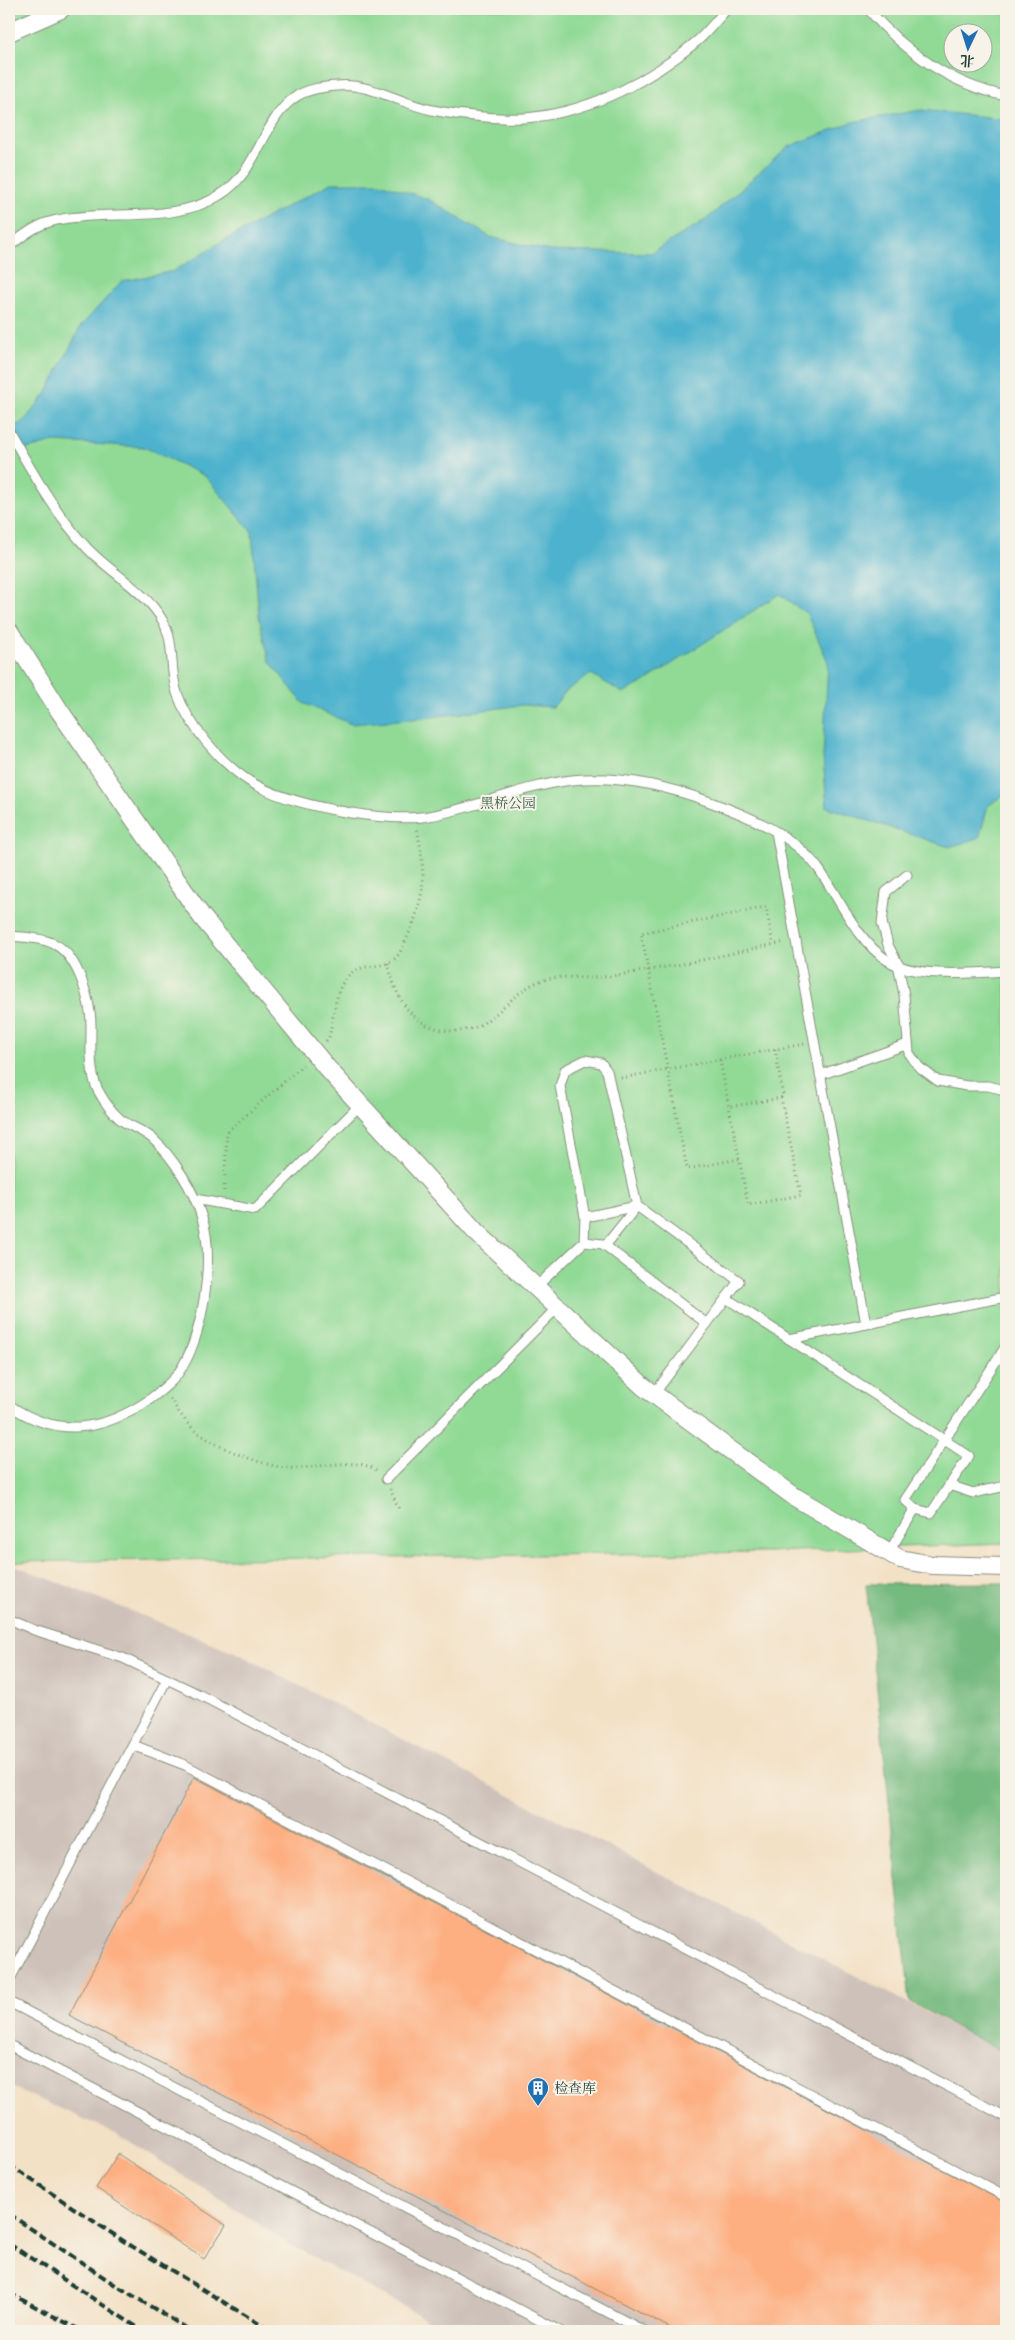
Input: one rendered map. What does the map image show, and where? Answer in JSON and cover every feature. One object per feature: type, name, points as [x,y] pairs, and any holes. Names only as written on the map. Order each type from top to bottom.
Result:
[{"type":"street","points":[[9,32],[61,9]]},
{"type":"street","points":[[9,631],[59,710],[202,917],[316,1054],[476,1232],[654,1394],[795,1497],[900,1559],[932,1565],[965,1568],[1006,1567]]},
{"type":"lane","points":[[9,247],[40,225],[64,219],[178,210],[202,204],[221,195],[246,170],[275,120],[293,98],[310,90],[339,85],[369,90],[406,104],[432,110],[533,118],[575,108],[637,83],[698,40],[727,9]]},
{"type":"lane","points":[[868,9],[919,58],[964,82],[1006,96]]},
{"type":"lane","points":[[9,431],[29,468],[56,510],[87,548],[153,606],[170,634],[177,692],[190,718],[209,746],[252,783],[288,798],[363,815],[400,819],[446,812],[573,780],[616,780],[661,786],[707,800],[750,817],[788,839],[816,866],[870,946],[888,961],[938,973],[1006,971]]},
{"type":"lane","points":[[776,832],[866,1324]]},
{"type":"lane","points":[[907,875],[886,892],[882,923],[888,945],[898,964],[909,1054],[919,1067],[938,1081],[966,1086],[988,1086],[1002,1089],[1006,1093]]},
{"type":"lane","points":[[9,936],[50,942],[65,950],[75,964],[86,992],[91,1022],[91,1057],[98,1091],[120,1119],[152,1138],[173,1163],[195,1199],[202,1218],[208,1252],[203,1306],[197,1329],[180,1372],[162,1390],[126,1414],[97,1426],[79,1428],[39,1421],[9,1405]]},
{"type":"lane","points":[[820,1075],[908,1044]]},
{"type":"lane","points":[[536,1287],[584,1242],[585,1217],[560,1086],[566,1070],[585,1060],[601,1063],[607,1071],[610,1080],[637,1206],[738,1281],[654,1394]]},
{"type":"lane","points":[[195,1199],[255,1210],[360,1104]]},
{"type":"lane","points":[[585,1217],[637,1206]]},
{"type":"lane","points":[[605,1246],[637,1206]]},
{"type":"lane","points":[[584,1242],[605,1246],[707,1324]]},
{"type":"lane","points":[[789,1339],[1006,1297]]},
{"type":"lane","points":[[726,1298],[944,1440],[969,1456],[931,1513],[915,1509],[905,1500],[944,1440],[1006,1346]]},
{"type":"lane","points":[[386,1479],[558,1307]]},
{"type":"lane","points":[[949,1485],[973,1493],[1006,1486]]},
{"type":"lane","points":[[889,1552],[915,1509]]},
{"type":"lane","points":[[9,1619],[34,1630],[123,1658],[168,1679],[1006,2117]]},
{"type":"lane","points":[[9,1980],[168,1679]]},
{"type":"lane","points":[[133,1745],[185,1765],[1006,2197]]},
{"type":"lane","points":[[9,2002],[644,2331]]},
{"type":"lane","points":[[9,2045],[560,2331]]},
{"type":"path","points":[[224,1205],[227,1132],[316,1054],[329,1037],[338,996],[344,979],[357,969],[388,964],[400,955],[419,911],[424,885],[422,856],[415,818]]},
{"type":"path","points":[[739,1159],[687,1169],[641,933],[766,907],[773,944]]},
{"type":"path","points":[[388,964],[394,985],[404,1005],[417,1020],[436,1028],[457,1031],[475,1028],[530,986],[542,980],[564,976],[608,976],[649,970],[796,940]]},
{"type":"path","points":[[610,1080],[814,1042]]},
{"type":"path","points":[[720,1060],[748,1205],[801,1195],[781,1098],[783,1096],[775,1049]]},
{"type":"path","points":[[728,1107],[781,1098]]},
{"type":"path","points":[[162,1390],[196,1431],[220,1446],[247,1456],[284,1468],[309,1468],[353,1463],[374,1468],[386,1479],[399,1509]]},
{"type":"shaded area","points":[[9,1563],[237,1653],[1006,2054],[1006,2331],[448,2331],[293,2246],[118,2134],[9,2086]]},
{"type":"green space","name":"黑桥公园","points":[[9,9],[1006,9],[1006,1543],[769,1552],[9,1562]]},
{"type":"green space","points":[[1006,1583],[1006,2054],[910,2002],[866,1584]]},
{"type":"water","points":[[921,110],[1006,119],[1006,793],[988,806],[979,838],[949,847],[827,807],[823,757],[828,662],[807,614],[779,594],[644,682],[623,693],[591,674],[566,691],[553,707],[523,705],[424,718],[351,724],[303,703],[270,662],[259,617],[252,532],[205,476],[144,447],[54,442],[9,454],[9,429],[23,422],[46,394],[81,326],[122,281],[174,271],[216,245],[331,183],[380,183],[428,199],[490,237],[550,251],[651,253],[707,219],[788,147],[852,122]]},
{"type":"building","name":"检查库","points":[[194,1777],[1006,2203],[1006,2331],[676,2331],[69,2015]]},
{"type":"building","points":[[118,2154],[226,2225],[204,2259],[96,2188]]},
{"type":"railway","points":[[9,2165],[125,2242],[271,2331]]},
{"type":"railway","points":[[9,2214],[117,2286],[191,2331]]},
{"type":"railway","points":[[9,2244],[143,2331]]},
{"type":"railway","points":[[9,2293],[82,2331]]},
{"type":"place","name":"检查库","points":[[538,2107]]}]
